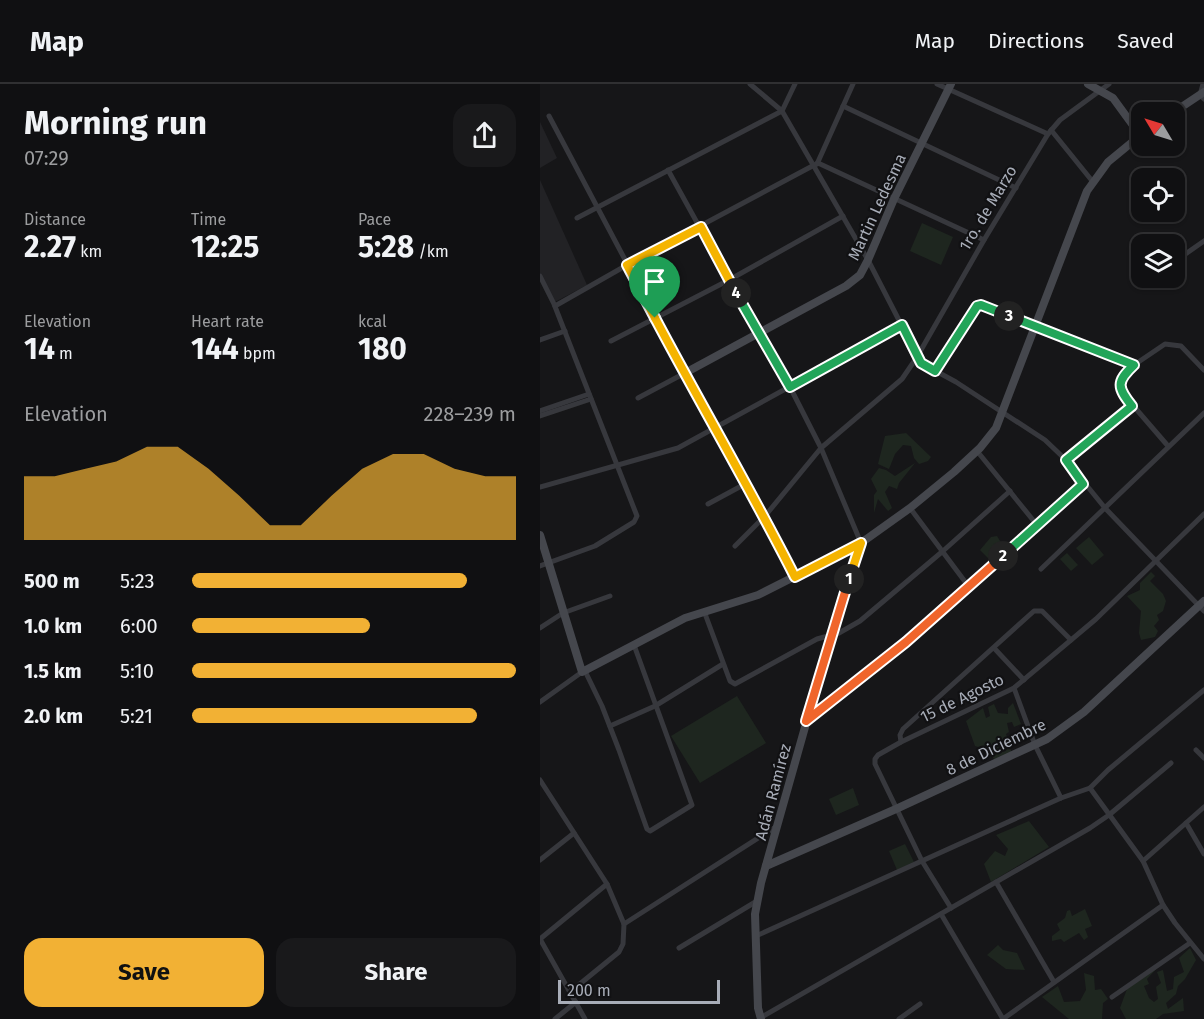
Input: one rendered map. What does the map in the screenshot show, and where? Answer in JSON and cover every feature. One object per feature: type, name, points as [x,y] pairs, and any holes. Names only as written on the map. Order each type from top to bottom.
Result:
[{"type":"street","points":[[750,84],[782,111],[815,164],[921,363],[956,382],[1045,440],[1066,460],[1083,484],[1105,508],[1202,606]]},
{"type":"street","points":[[577,218],[782,111],[795,84]]},
{"type":"street","points":[[815,164],[853,84]]},
{"type":"street","points":[[937,84],[950,87],[1049,132],[1093,182]]},
{"type":"street","points":[[1089,84],[1113,98],[1131,122]]},
{"type":"street","name":"1ro. de Marzo","points":[[735,546],[765,516],[821,448],[895,386],[917,357],[1049,132],[1060,120],[1109,84]]},
{"type":"street","points":[[1185,106],[1203,95],[1203,84]]},
{"type":"street","name":"Martin Ledesma","points":[[638,398],[846,286],[860,274],[894,199],[950,87]]},
{"type":"street","points":[[843,106],[1016,188]]},
{"type":"street","points":[[549,116],[714,428],[765,516],[795,577]]},
{"type":"street","points":[[540,702],[584,671],[686,618],[758,595],[861,543],[910,508],[977,451],[996,428],[1082,202],[1108,162],[1131,143]]},
{"type":"street","points":[[555,306],[815,164],[822,164],[984,240]]},
{"type":"street","points":[[668,170],[790,387],[821,448],[861,543]]},
{"type":"street","points":[[611,341],[729,280],[843,216]]},
{"type":"street","points":[[1185,254],[1204,241]]},
{"type":"street","points":[[540,276],[555,306],[637,516],[636,519],[596,546],[540,566]]},
{"type":"street","points":[[935,371],[978,305],[1134,365]]},
{"type":"street","points":[[540,487],[678,448],[902,325]]},
{"type":"street","points":[[540,340],[565,331]]},
{"type":"street","points":[[1168,446],[1124,395],[1120,382],[1122,377],[1134,365],[1165,344],[1181,346],[1204,370]]},
{"type":"street","points":[[542,413],[590,397]]},
{"type":"street","points":[[1066,460],[1132,406]]},
{"type":"street","points":[[1041,568],[1204,413]]},
{"type":"street","points":[[977,451],[1037,525]]},
{"type":"street","points":[[708,504],[745,484]]},
{"type":"street","points":[[806,721],[906,642],[1083,484]]},
{"type":"street","points":[[704,611],[729,681],[735,684],[807,644],[831,636],[860,621],[1010,490]]},
{"type":"street","points":[[910,508],[969,587]]},
{"type":"street","name":"15 de Agosto","points":[[951,908],[922,861],[896,809],[875,764],[878,754],[1014,688],[1096,620],[1204,514]]},
{"type":"street","points":[[540,536],[563,613],[584,671],[610,726],[647,830],[650,831],[692,805],[634,645]]},
{"type":"street","name":"Adán Ramírez","points":[[760,1018],[755,915],[757,901],[806,721],[861,543]]},
{"type":"street","points":[[540,628],[563,613],[610,596]]},
{"type":"street","name":"8 de Diciembre","points":[[766,866],[896,809],[1057,733],[1084,712],[1202,606]]},
{"type":"street","points":[[901,742],[900,735],[903,729],[1034,611],[1042,611],[1071,640]]},
{"type":"street","points":[[994,648],[1024,680]]},
{"type":"street","points":[[610,726],[655,706],[723,664]]},
{"type":"street","points":[[1014,688],[1035,745],[1061,798]]},
{"type":"street","points":[[756,936],[1061,798],[1090,788],[1115,764],[1204,690]]},
{"type":"street","points":[[1196,750],[1204,758]]},
{"type":"street","points":[[760,1018],[1109,815],[1171,763]]},
{"type":"street","points":[[540,780],[607,884],[624,924],[623,944],[619,952],[570,992]]},
{"type":"street","points":[[1090,788],[1143,861],[1163,905],[1204,959]]},
{"type":"street","points":[[1143,861],[1204,807]]},
{"type":"street","points":[[1186,823],[1204,854]]},
{"type":"street","points":[[624,924],[779,825]]},
{"type":"street","points":[[540,860],[574,833]]},
{"type":"street","points":[[996,882],[1054,982]]},
{"type":"street","points":[[585,1019],[540,939],[607,884]]},
{"type":"street","points":[[679,948],[757,901]]},
{"type":"street","points":[[941,914],[1003,1019],[1012,1016],[1054,982],[1163,905]]},
{"type":"street","points":[[1112,997],[1190,943]]},
{"type":"street","points":[[540,956],[546,951]]},
{"type":"street","points":[[555,1019],[576,1002]]},
{"type":"street","points":[[899,1019],[920,1004]]},
{"type":"shaded area","points":[[540,122],[557,158],[540,168]]},
{"type":"shaded area","points":[[540,180],[587,285],[553,303],[540,273]]},
{"type":"shaded area","points":[[922,223],[953,237],[941,265],[910,251]]},
{"type":"shaded area","points":[[906,433],[931,457],[928,461],[919,464],[914,458],[911,446],[903,445],[895,454],[889,469],[878,464],[885,436]]},
{"type":"shaded area","points":[[915,463],[897,489],[889,486],[885,492],[892,508],[888,511],[878,499],[874,513],[874,495],[877,491],[871,479],[879,468],[895,476]]},
{"type":"shaded area","points":[[997,536],[1005,549],[991,561],[980,550],[991,537]]},
{"type":"shaded area","points":[[1089,537],[1104,555],[1092,565],[1076,548]]},
{"type":"shaded area","points":[[1067,553],[1078,565],[1071,571],[1060,559]]},
{"type":"shaded area","points":[[1151,572],[1155,576],[1150,581],[1163,594],[1166,601],[1163,611],[1157,615],[1159,620],[1154,626],[1158,631],[1155,637],[1141,640],[1139,633],[1141,611],[1127,596],[1140,590],[1140,583]]},
{"type":"shaded area","points":[[737,696],[766,743],[700,783],[671,736]]},
{"type":"shaded area","points":[[1013,703],[1021,724],[1014,727],[1012,722],[1007,723],[1009,732],[1006,734],[1012,754],[995,761],[989,750],[975,746],[966,721],[983,708],[986,718],[990,716],[988,707],[994,704],[998,713],[1008,714],[1008,708]]},
{"type":"shaded area","points":[[853,788],[859,805],[836,815],[829,799]]},
{"type":"shaded area","points":[[1029,821],[1049,847],[991,882],[984,864],[995,851],[1005,856],[1008,849],[996,835]]},
{"type":"shaded area","points":[[905,844],[914,862],[897,870],[889,851]]},
{"type":"shaded area","points":[[1085,909],[1092,926],[1085,929],[1088,937],[1084,940],[1079,933],[1064,942],[1061,939],[1052,941],[1052,936],[1060,930],[1057,924],[1065,918],[1067,911],[1070,910],[1072,916]]},
{"type":"shaded area","points":[[998,945],[1003,950],[1017,953],[1025,970],[1006,969],[987,955]]},
{"type":"shaded area","points":[[1190,948],[1196,960],[1178,986],[1176,994],[1166,1003],[1168,1009],[1183,998],[1184,1011],[1163,1014],[1156,1019],[1126,1019],[1120,1008],[1127,989],[1158,967],[1147,979],[1149,984],[1144,986],[1149,998],[1154,1002],[1158,999],[1156,987],[1161,983],[1157,972],[1163,970],[1167,991],[1173,989],[1174,977],[1184,972],[1179,958]]},
{"type":"shaded area","points":[[1084,973],[1094,976],[1095,990],[1101,989],[1108,999],[1103,1003],[1102,1019],[1069,1019],[1042,997],[1058,986],[1064,1002],[1080,1001],[1086,990]]},
{"type":"route","points":[[701,227],[790,387],[902,325],[921,363],[935,371],[977,306],[981,305],[1134,365],[1120,382],[1124,395],[1132,406],[1066,460],[1083,484],[906,642],[806,721],[861,543],[795,577],[765,516],[745,484],[655,318],[627,265],[701,227]]}]
